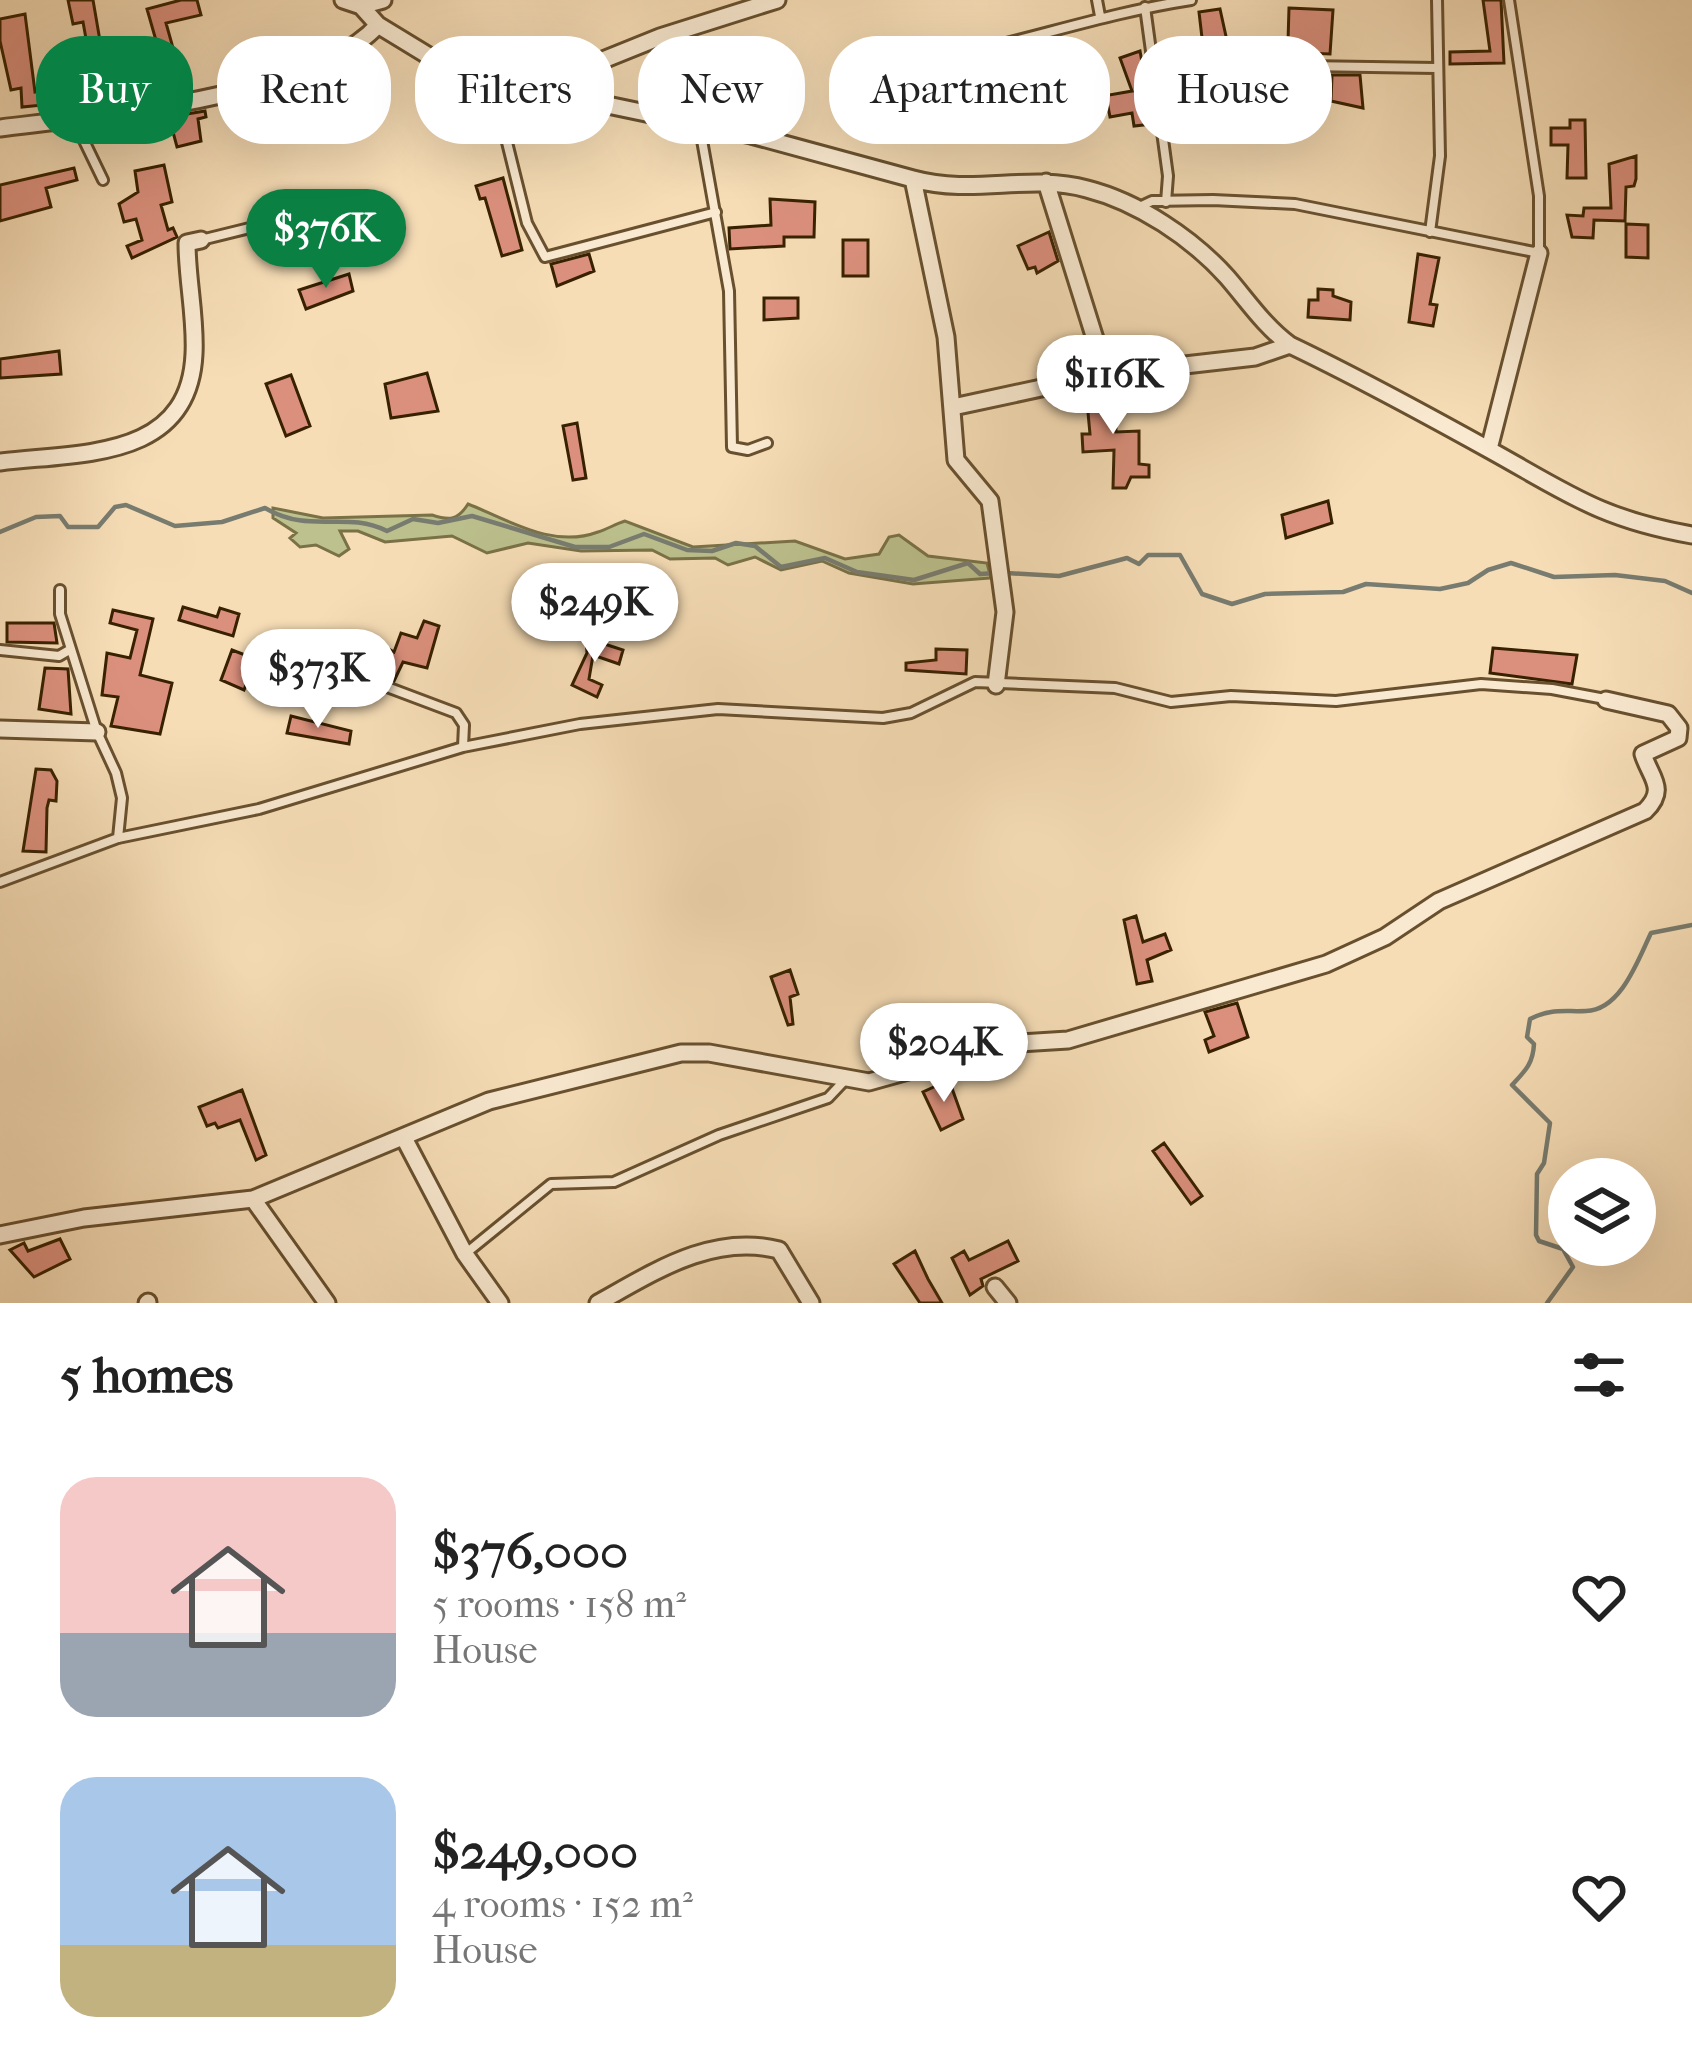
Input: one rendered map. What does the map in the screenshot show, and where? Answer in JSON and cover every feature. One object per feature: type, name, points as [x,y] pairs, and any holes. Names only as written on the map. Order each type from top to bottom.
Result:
[{"type":"street","points":[[343,0],[361,6],[378,25],[415,48]]},
{"type":"street","points":[[361,6],[382,0]]},
{"type":"street","points":[[614,56],[754,3],[777,0]]},
{"type":"street","points":[[193,96],[284,76],[352,46],[378,25]]},
{"type":"street","points":[[0,128],[36,125]]},
{"type":"street","points":[[784,144],[952,190],[1046,182],[1091,189],[1137,208],[1204,255],[1290,345],[1489,449],[1567,498],[1628,522],[1692,535]]},
{"type":"street","points":[[913,179],[946,337],[956,460],[990,501],[1003,598],[996,685]]},
{"type":"street","points":[[1046,182],[1106,374]]},
{"type":"street","points":[[0,462],[122,446],[157,433],[189,389],[195,350],[187,243],[201,240]]},
{"type":"street","points":[[1489,449],[1539,253]]},
{"type":"street","points":[[952,407],[1106,374],[1256,357],[1290,345]]},
{"type":"street","points":[[0,1235],[84,1218],[253,1199],[489,1102],[681,1053],[709,1052],[869,1082],[1006,1044],[1068,1040],[1252,990],[1384,937],[1439,902],[1621,824],[1655,802],[1658,786],[1643,754],[1678,738],[1679,728],[1668,714],[1606,700]]},
{"type":"street","points":[[0,729],[97,732]]},
{"type":"street","points":[[404,1138],[465,1255],[500,1303]]},
{"type":"street","points":[[253,1199],[327,1303]]},
{"type":"street","points":[[598,1303],[681,1259],[723,1245],[779,1250],[811,1303]]},
{"type":"street","points":[[995,1287],[1008,1303]]},
{"type":"lane","points":[[1097,0],[1100,16]]},
{"type":"lane","points":[[1045,36],[1100,16],[1191,0]]},
{"type":"lane","points":[[1430,232],[1440,156],[1437,0]]},
{"type":"lane","points":[[1137,208],[1166,202],[1295,204],[1539,253],[1539,196],[1509,0]]},
{"type":"lane","points":[[1145,7],[1168,176],[1166,202]]},
{"type":"lane","points":[[1332,66],[1436,68]]},
{"type":"lane","points":[[86,144],[103,180]]},
{"type":"lane","points":[[507,144],[527,224],[545,257],[716,212]]},
{"type":"lane","points":[[703,144],[729,291],[732,446],[748,450],[767,442]]},
{"type":"lane","points":[[201,240],[315,212]]},
{"type":"lane","points":[[60,590],[60,614],[122,798],[118,838]]},
{"type":"lane","points":[[0,650],[59,656],[71,649]]},
{"type":"lane","points":[[370,681],[456,713],[464,725],[463,747]]},
{"type":"lane","points":[[0,882],[118,838],[260,809],[463,747],[580,724],[718,709],[883,718],[911,713],[975,682],[1115,688],[1171,701],[1231,696],[1336,701],[1481,684],[1606,700]]},
{"type":"lane","points":[[465,1255],[551,1184],[614,1182],[719,1135],[828,1098],[846,1078]]},
{"type":"green space","points":[[468,504],[547,535],[581,536],[625,521],[693,547],[795,541],[845,559],[879,554],[889,537],[899,535],[928,556],[987,563],[991,578],[913,584],[849,573],[822,561],[781,570],[755,557],[728,565],[715,558],[670,559],[652,550],[581,551],[528,543],[487,553],[452,536],[385,542],[358,531],[340,531],[349,549],[339,556],[316,545],[300,547],[290,538],[296,533],[273,518],[273,508],[323,518],[449,518]]},
{"type":"building","points":[[68,0],[93,0],[99,36],[86,36],[83,22],[73,24]]},
{"type":"building","points":[[197,0],[201,15],[166,23],[170,36],[155,36],[147,9]]},
{"type":"building","points":[[1483,0],[1501,0],[1504,63],[1450,64],[1450,52],[1490,51]]},
{"type":"building","points":[[1289,8],[1333,10],[1331,36],[1288,36]]},
{"type":"building","points":[[1220,9],[1226,36],[1202,36],[1199,12]]},
{"type":"building","points":[[25,14],[36,106],[22,107],[21,88],[11,90],[0,19]]},
{"type":"building","points":[[1134,53],[1134,126],[1132,113],[1110,117],[1110,95],[1132,91],[1120,58]]},
{"type":"building","points":[[1332,75],[1360,75],[1363,108],[1332,101]]},
{"type":"building","points":[[205,111],[206,117],[198,119],[201,141],[193,143],[193,113]]},
{"type":"building","points":[[1570,120],[1585,120],[1586,178],[1567,178],[1568,145],[1551,145],[1551,128],[1570,128]]},
{"type":"building","points":[[1636,156],[1634,186],[1626,187],[1625,221],[1594,220],[1593,238],[1572,237],[1567,215],[1583,216],[1584,208],[1611,208],[1609,164]]},
{"type":"building","points":[[164,165],[172,202],[161,205],[168,230],[173,228],[177,237],[132,258],[127,246],[142,240],[136,219],[124,222],[119,204],[138,192],[135,171]]},
{"type":"building","points":[[74,168],[77,180],[46,188],[51,207],[0,221],[0,185]]},
{"type":"building","points":[[503,178],[522,250],[502,256],[485,198],[480,199],[476,186]]},
{"type":"building","points":[[770,199],[815,202],[814,237],[784,237],[784,246],[730,249],[729,228],[771,225]]},
{"type":"building","points":[[1626,224],[1648,225],[1648,258],[1626,257]]},
{"type":"building","points":[[1049,232],[1058,261],[1037,273],[1035,267],[1028,269],[1018,246]]},
{"type":"building","points":[[843,240],[868,240],[868,276],[843,276]]},
{"type":"building","points":[[589,254],[594,271],[557,286],[551,264]]},
{"type":"building","points":[[1418,254],[1439,258],[1430,304],[1437,305],[1433,326],[1409,322]]},
{"type":"building","points":[[349,274],[353,291],[306,309],[299,290]]},
{"type":"building","points":[[1318,289],[1333,290],[1333,296],[1351,302],[1350,320],[1308,317],[1309,300],[1318,300]]},
{"type":"building","points":[[764,298],[798,298],[798,318],[764,320]]},
{"type":"building","points":[[59,351],[61,374],[0,378],[0,359]]},
{"type":"building","points":[[427,373],[438,411],[391,418],[385,384]]},
{"type":"building","points":[[291,375],[310,426],[286,436],[266,384]]},
{"type":"building","points":[[1115,385],[1116,432],[1139,431],[1139,464],[1149,465],[1149,477],[1131,477],[1126,488],[1113,488],[1114,450],[1083,452],[1082,434],[1090,434],[1086,391]]},
{"type":"building","points":[[577,423],[586,478],[573,480],[563,426]]},
{"type":"building","points":[[1328,501],[1332,523],[1286,538],[1282,515]]},
{"type":"building","points":[[183,607],[217,617],[220,608],[239,614],[233,636],[179,620]]},
{"type":"building","points":[[113,610],[153,619],[140,675],[172,683],[160,734],[111,726],[118,697],[102,695],[107,653],[130,658],[137,630],[110,623]]},
{"type":"building","points":[[424,621],[439,626],[427,668],[403,662],[394,681],[360,667],[366,650],[383,656],[387,648],[394,652],[401,633],[417,638]]},
{"type":"building","points":[[7,623],[54,623],[57,643],[7,642]]},
{"type":"building","points":[[586,638],[623,650],[619,664],[593,655],[589,679],[602,685],[597,697],[572,685],[587,653]]},
{"type":"building","points":[[1493,648],[1577,655],[1572,684],[1490,673]]},
{"type":"building","points":[[936,649],[967,650],[966,674],[906,670],[906,663],[936,660]]},
{"type":"building","points":[[232,650],[256,659],[244,690],[221,680]]},
{"type":"building","points":[[45,668],[68,669],[71,714],[39,709]]},
{"type":"building","points":[[291,716],[351,731],[349,744],[287,733]]},
{"type":"building","points":[[36,769],[51,770],[57,781],[56,801],[49,800],[47,808],[46,852],[23,851]]},
{"type":"building","points":[[1136,916],[1143,942],[1165,934],[1171,950],[1147,960],[1152,981],[1137,984],[1124,920]]},
{"type":"building","points":[[790,970],[798,994],[790,997],[793,1024],[788,1025],[771,977]]},
{"type":"building","points":[[1237,1003],[1248,1037],[1209,1052],[1205,1040],[1214,1036],[1205,1012]]},
{"type":"building","points":[[949,1080],[963,1119],[941,1130],[923,1092]]},
{"type":"building","points":[[242,1090],[266,1155],[256,1160],[240,1120],[218,1128],[215,1123],[207,1126],[199,1107]]},
{"type":"building","points":[[1164,1143],[1202,1196],[1191,1204],[1153,1151]]},
{"type":"building","points":[[60,1239],[70,1259],[34,1277],[10,1250],[24,1243],[28,1251]]},
{"type":"building","points":[[1008,1241],[1018,1261],[981,1279],[983,1286],[970,1295],[952,1258],[964,1251],[969,1260]]},
{"type":"building","points":[[915,1251],[942,1303],[920,1303],[894,1264]]},
{"type":"waterway","points":[[0,532],[36,517],[60,516],[68,527],[98,527],[115,507],[126,505],[175,526],[222,522],[265,508],[298,520],[357,522],[387,531],[413,519],[438,523],[472,516],[575,547],[609,547],[644,534],[687,550],[712,551],[736,543],[755,546],[781,567],[825,558],[857,572],[914,580],[968,563],[980,574],[996,573]]},
{"type":"waterway","points":[[1007,573],[1059,576],[1127,558],[1139,564],[1148,555],[1180,555],[1202,594],[1232,604],[1265,594],[1343,592],[1366,584],[1440,589],[1468,583],[1511,563],[1554,577],[1615,575],[1665,581],[1692,593]]},
{"type":"waterway","points":[[1547,1303],[1573,1267],[1563,1249],[1539,1241],[1536,1235],[1537,1174],[1544,1163],[1550,1123],[1512,1085],[1532,1057],[1534,1044],[1527,1037],[1530,1019],[1551,1012],[1586,1011],[1609,1002],[1627,982],[1651,933],[1692,925]]}]
